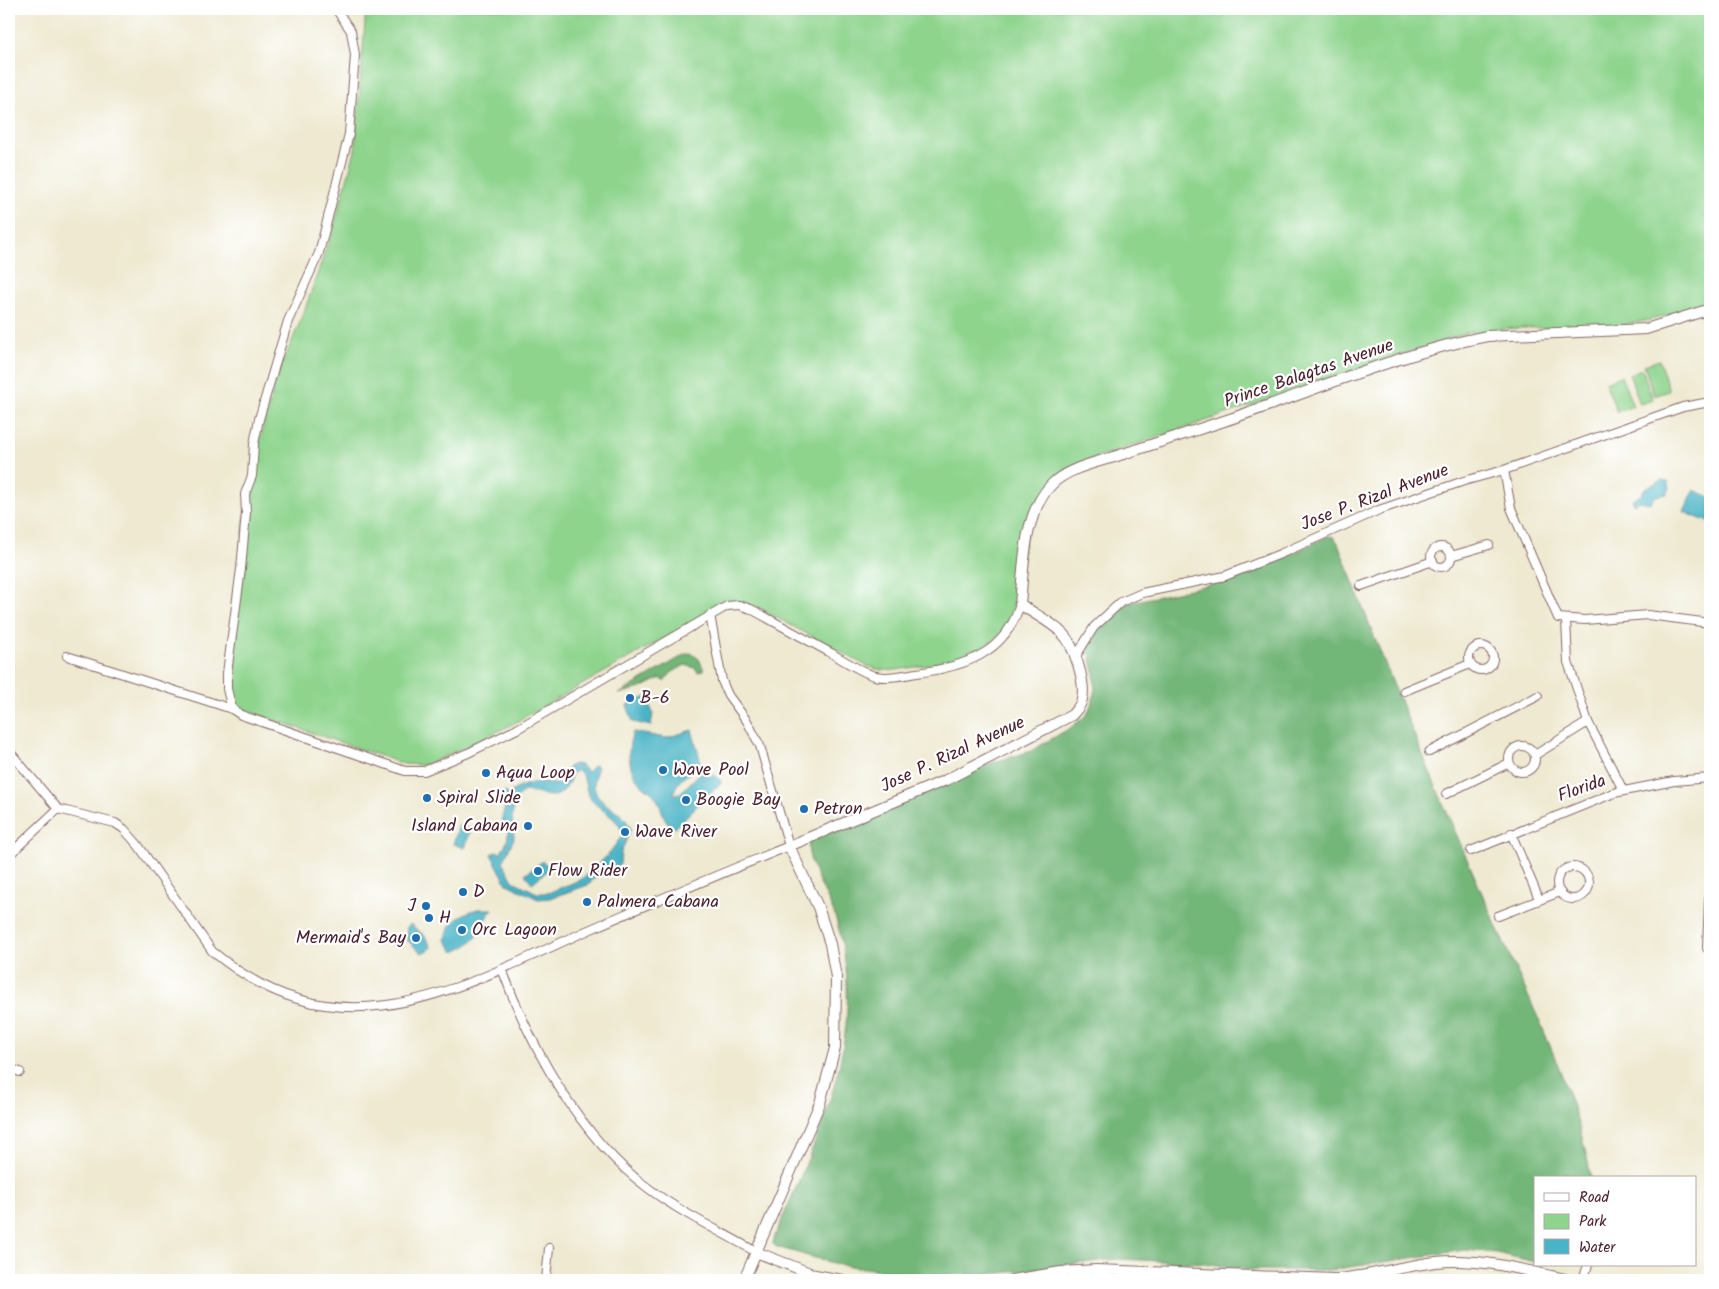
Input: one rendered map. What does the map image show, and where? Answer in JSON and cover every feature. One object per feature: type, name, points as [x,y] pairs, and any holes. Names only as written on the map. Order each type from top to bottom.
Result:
[{"type":"main road","name":"Prince Balagtas Avenue","points":[[1020,604],[1032,519],[1041,496],[1064,474],[1253,411],[1354,374],[1461,341],[1505,334],[1646,328],[1710,309]]},
{"type":"main road","name":"Jose P. Rizal Avenue","points":[[789,846],[946,780],[1072,716],[1080,706],[1083,697],[1081,675],[1070,642],[1064,634],[1020,604]]},
{"type":"main road","points":[[744,1280],[820,1103],[835,1048],[836,977],[830,944],[818,906],[789,846]]},
{"type":"main road","points":[[756,1252],[815,1275],[842,1280]]},
{"type":"main road","points":[[1012,1280],[1061,1272],[1096,1270],[1334,1279],[1370,1276],[1423,1264],[1453,1261],[1488,1263],[1569,1280]]},
{"type":"street","points":[[232,709],[227,689],[227,673],[241,569],[246,513],[245,494],[252,476],[254,444],[288,321],[319,253],[349,134],[355,55],[351,31],[336,9]]},
{"type":"street","name":"Jose P. Rizal Avenue","points":[[1075,658],[1094,627],[1121,602],[1142,593],[1225,576],[1379,510],[1464,480],[1504,470],[1683,407],[1710,402]]},
{"type":"street","points":[[1504,470],[1510,508],[1555,616],[1566,620],[1648,614],[1710,623]]},
{"type":"street","points":[[1451,556],[1489,545]]},
{"type":"street","points":[[1438,548],[1447,549],[1451,556],[1449,562],[1444,566],[1437,565],[1432,561],[1432,555],[1438,548]]},
{"type":"street","points":[[1361,586],[1432,561]]},
{"type":"street","points":[[67,656],[232,709],[241,715],[405,771],[424,771],[518,729],[727,606],[745,606],[874,676],[891,677],[951,668],[981,656],[999,641],[1012,624],[1020,604]]},
{"type":"street","points":[[9,751],[58,809],[115,823],[124,829],[138,845],[212,951],[257,982],[281,994],[306,1003],[337,1007],[395,1005],[429,998],[654,901],[789,846],[760,746],[728,695],[722,681],[710,615]]},
{"type":"street","points":[[1566,620],[1568,662],[1588,722],[1623,790]]},
{"type":"street","points":[[1404,691],[1470,664]]},
{"type":"street","points":[[1429,752],[1538,696]]},
{"type":"street","points":[[1535,755],[1588,722]]},
{"type":"street","points":[[1518,746],[1528,747],[1535,755],[1534,765],[1526,772],[1516,771],[1509,763],[1510,753],[1518,746]]},
{"type":"street","points":[[1446,794],[1509,763]]},
{"type":"street","name":"Florida","points":[[1471,851],[1511,833],[1623,790],[1674,780],[1710,778]]},
{"type":"street","points":[[9,856],[58,809]]},
{"type":"street","points":[[1511,833],[1539,899]]},
{"type":"street","points":[[1576,868],[1586,874],[1589,886],[1582,896],[1570,899],[1560,892],[1558,880],[1564,870],[1576,868]]},
{"type":"street","points":[[1707,948],[1710,876]]},
{"type":"street","points":[[1498,916],[1560,892]]},
{"type":"street","points":[[502,968],[517,1011],[551,1075],[600,1144],[648,1189],[756,1252]]},
{"type":"street","points":[[9,1068],[20,1072]]},
{"type":"street","points":[[546,1280],[549,1248]]},
{"type":"street","points":[[1583,1280],[1588,1266]]},
{"type":"green space","points":[[366,9],[1710,9],[1710,304],[1660,318],[1622,325],[1501,329],[1466,333],[1072,466],[1030,511],[1015,599],[1010,616],[1002,632],[986,647],[967,659],[895,670],[881,670],[867,666],[757,607],[739,604],[716,609],[509,726],[435,761],[423,765],[404,764],[248,711],[240,707],[231,691],[244,521],[259,443],[275,381],[303,315],[333,229],[355,151]]},
{"type":"green space","points":[[1659,360],[1669,391],[1654,396],[1644,365]]},
{"type":"green space","points":[[1642,369],[1653,400],[1640,404],[1629,374]]},
{"type":"green space","points":[[1621,376],[1633,406],[1617,412],[1605,382]]},
{"type":"green space","points":[[1328,536],[1334,537],[1338,543],[1431,776],[1535,1010],[1562,1076],[1584,1143],[1591,1176],[1534,1176],[1534,1262],[1497,1253],[1465,1250],[1329,1270],[1249,1270],[1205,1263],[1116,1259],[1001,1273],[929,1276],[840,1265],[777,1247],[773,1244],[775,1236],[826,1113],[843,1049],[847,1016],[847,983],[842,941],[832,908],[813,868],[808,849],[809,842],[979,767],[1031,751],[1070,728],[1087,715],[1095,694],[1094,673],[1088,645],[1096,630],[1124,604],[1234,579],[1274,563]]},
{"type":"green space","points":[[691,653],[699,659],[704,670],[698,672],[695,668],[685,665],[671,673],[664,682],[661,678],[641,688],[619,694],[686,654]]},
{"type":"water","points":[[1662,480],[1668,481],[1670,488],[1667,494],[1656,496],[1650,503],[1640,501],[1633,504],[1632,499],[1640,496],[1645,488]]},
{"type":"water","points":[[1694,490],[1710,497],[1710,523],[1684,512]]},
{"type":"water","points":[[646,697],[653,713],[651,726],[633,722],[627,705]]},
{"type":"water","name":"Wave Pool","points":[[692,730],[702,766],[693,770],[680,781],[674,794],[679,794],[703,770],[710,777],[714,774],[722,782],[673,829],[665,819],[655,797],[640,783],[633,772],[629,759],[630,745],[633,732],[666,738]]},
{"type":"water","name":"Wave River","points":[[581,765],[587,772],[594,765],[598,767],[594,780],[595,790],[604,803],[626,820],[631,829],[621,852],[620,864],[616,870],[600,873],[588,885],[550,898],[538,899],[507,884],[491,854],[498,851],[500,854],[507,842],[508,834],[502,818],[505,807],[501,793],[506,792],[507,795],[519,787],[533,783],[555,784],[563,782],[569,766]],"holes":[[[578,770],[581,773],[590,798],[615,820],[619,825],[622,836],[607,856],[582,879],[548,893],[537,893],[513,881],[503,862],[514,838],[512,816],[516,799],[524,791],[547,796],[559,794],[564,791],[572,773]]]},
{"type":"water","points":[[459,825],[471,829],[465,848],[453,844]]},
{"type":"water","name":"Flow Rider","points":[[543,861],[550,869],[532,883],[525,874]]},
{"type":"water","name":"Orc Lagoon","points":[[478,909],[493,909],[486,918],[486,924],[476,927],[478,936],[465,947],[454,952],[446,940],[450,928],[461,916]]},
{"type":"water","name":"Mermaid's Bay","points":[[410,924],[425,936],[431,947],[429,950],[421,953],[406,939],[407,927]]},
{"type":"place","name":"B-6","points":[[630,698]]},
{"type":"place","name":"Wave Pool","points":[[663,770]]},
{"type":"place","name":"Aqua Loop","points":[[486,773]]},
{"type":"place","name":"Spiral Slide","points":[[427,798]]},
{"type":"place","name":"Boogie Bay","points":[[686,800]]},
{"type":"place","name":"Petron","points":[[804,809]]},
{"type":"place","name":"Island Cabana","points":[[528,826]]},
{"type":"place","name":"Wave River","points":[[625,832]]},
{"type":"place","name":"Flow Rider","points":[[538,871]]},
{"type":"place","name":"D","points":[[463,892]]},
{"type":"place","name":"Palmera Cabana","points":[[587,902]]},
{"type":"place","name":"J","points":[[426,906]]},
{"type":"place","name":"H","points":[[429,918]]},
{"type":"place","name":"Orc Lagoon","points":[[462,930]]},
{"type":"place","name":"Mermaid's Bay","points":[[416,938]]}]
